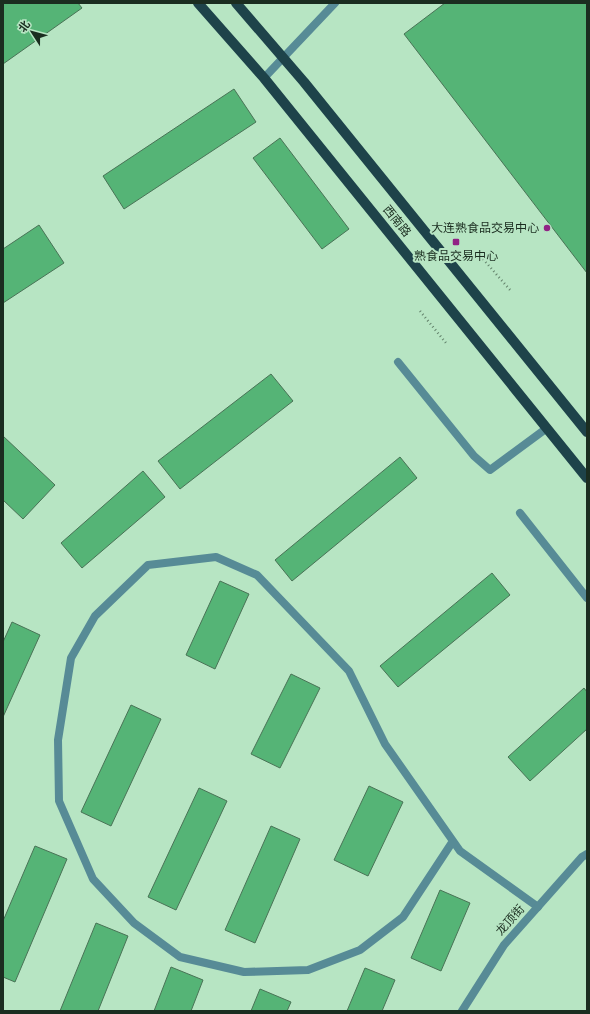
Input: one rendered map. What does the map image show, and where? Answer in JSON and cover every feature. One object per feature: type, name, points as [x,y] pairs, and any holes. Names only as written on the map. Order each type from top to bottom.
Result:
[{"type":"main road","name":"西南路","points":[[198,3],[264,78],[587,478]]},
{"type":"main road","name":"西南路","points":[[236,3],[284,58],[587,432]]},
{"type":"street","points":[[264,78],[335,3]]},
{"type":"street","points":[[398,362],[474,456],[490,470],[547,428]]},
{"type":"street","points":[[520,513],[587,598]]},
{"type":"street","points":[[453,841],[403,917],[360,950],[308,970],[244,972],[180,957],[134,923],[93,879],[59,801],[58,740],[71,658],[95,616],[148,565],[216,557],[257,575],[349,671],[385,744],[453,841],[460,851],[538,907]]},
{"type":"street","name":"龙顶街","points":[[462,1011],[504,945],[582,857],[587,854]]},
{"type":"path","points":[[483,260],[511,291]]},
{"type":"path","points":[[420,311],[446,343]]},
{"type":"building","points":[[3,3],[78,3],[82,8],[3,64]]},
{"type":"building","points":[[445,3],[587,3],[587,273],[404,34]]},
{"type":"building","points":[[234,89],[256,122],[124,209],[103,176]]},
{"type":"building","points":[[280,138],[349,229],[322,249],[253,158]]},
{"type":"building","points":[[39,225],[64,263],[3,303],[3,249]]},
{"type":"building","points":[[271,374],[293,401],[180,489],[158,461]]},
{"type":"building","points":[[3,436],[55,485],[23,519],[3,500]]},
{"type":"building","points":[[400,457],[417,478],[292,581],[275,560]]},
{"type":"building","points":[[143,471],[165,497],[82,568],[61,543]]},
{"type":"building","points":[[492,573],[510,595],[398,687],[380,666]]},
{"type":"building","points":[[220,581],[249,594],[215,669],[186,655]]},
{"type":"building","points":[[12,622],[40,635],[3,717],[3,642]]},
{"type":"building","points":[[291,674],[320,688],[280,768],[251,754]]},
{"type":"building","points":[[584,688],[587,692],[587,729],[530,781],[508,757]]},
{"type":"building","points":[[131,705],[161,719],[111,826],[81,812]]},
{"type":"building","points":[[369,786],[403,802],[368,876],[334,860]]},
{"type":"building","points":[[199,788],[227,801],[176,910],[148,897]]},
{"type":"building","points":[[271,826],[300,839],[255,943],[225,930]]},
{"type":"building","points":[[35,846],[67,859],[15,982],[3,977],[3,921]]},
{"type":"building","points":[[440,890],[470,903],[441,971],[411,958]]},
{"type":"building","points":[[96,923],[128,936],[98,1011],[60,1011]]},
{"type":"building","points":[[171,967],[203,980],[191,1011],[154,1011]]},
{"type":"building","points":[[365,968],[395,980],[382,1011],[347,1011]]},
{"type":"building","points":[[260,989],[291,1002],[287,1011],[251,1011]]},
{"type":"place","name":"大连熟食品交易中心","points":[[547,228]]},
{"type":"place","name":"熟食品交易中心","points":[[456,242]]}]
